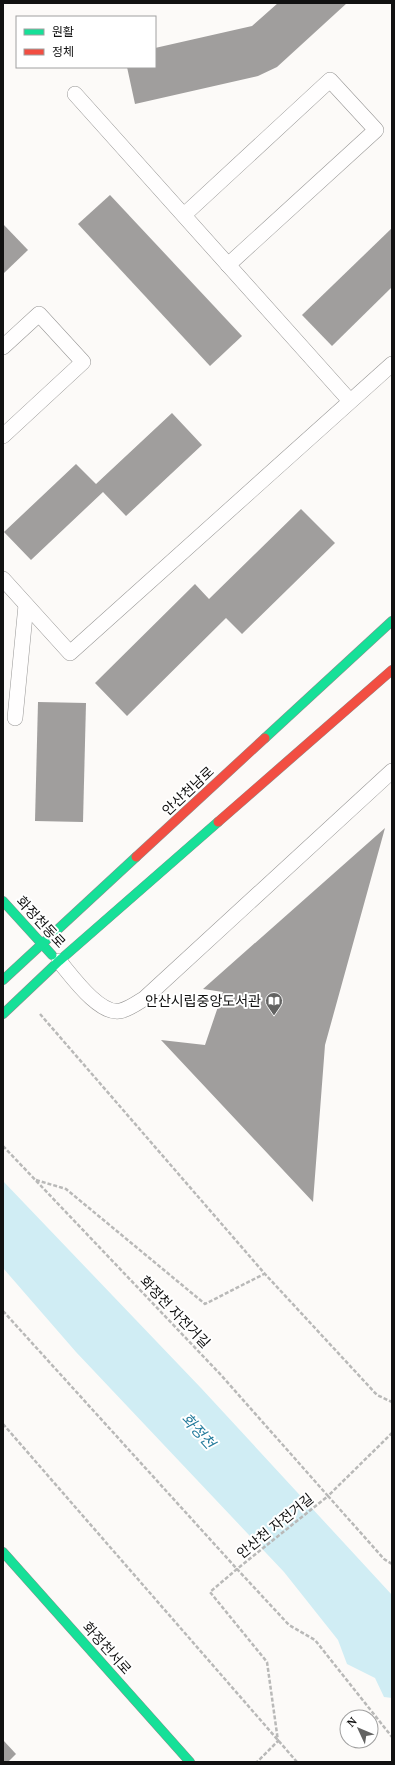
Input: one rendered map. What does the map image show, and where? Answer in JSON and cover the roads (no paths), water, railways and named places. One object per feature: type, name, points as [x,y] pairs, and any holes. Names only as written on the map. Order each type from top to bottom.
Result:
[{"type":"street","name":"안산천남로","points":[[3,980],[392,621]]},
{"type":"street","points":[[3,1014],[58,961],[389,679]]},
{"type":"street","name":"화정천동로","points":[[3,901],[58,961]]},
{"type":"street","name":"화정천서로","points":[[3,1552],[190,1762]]},
{"type":"lane","points":[[184,215],[330,80],[376,130],[228,265]]},
{"type":"lane","points":[[75,94],[350,401]]},
{"type":"lane","points":[[3,347],[39,314],[83,362],[3,436]]},
{"type":"lane","points":[[3,579],[70,653],[392,364]]},
{"type":"lane","points":[[15,718],[26,605]]},
{"type":"lane","points":[[58,961],[93,1000],[105,1008],[118,1011],[131,1007],[145,998],[392,771]]},
{"type":"water","name":"화정천","points":[[3,1181],[201,1388],[392,1595],[392,1698],[384,1697],[375,1678],[347,1664],[338,1640],[284,1572],[76,1352],[3,1268]]},
{"type":"place","name":"안산시립중앙도서관","points":[[274,1016]]}]
